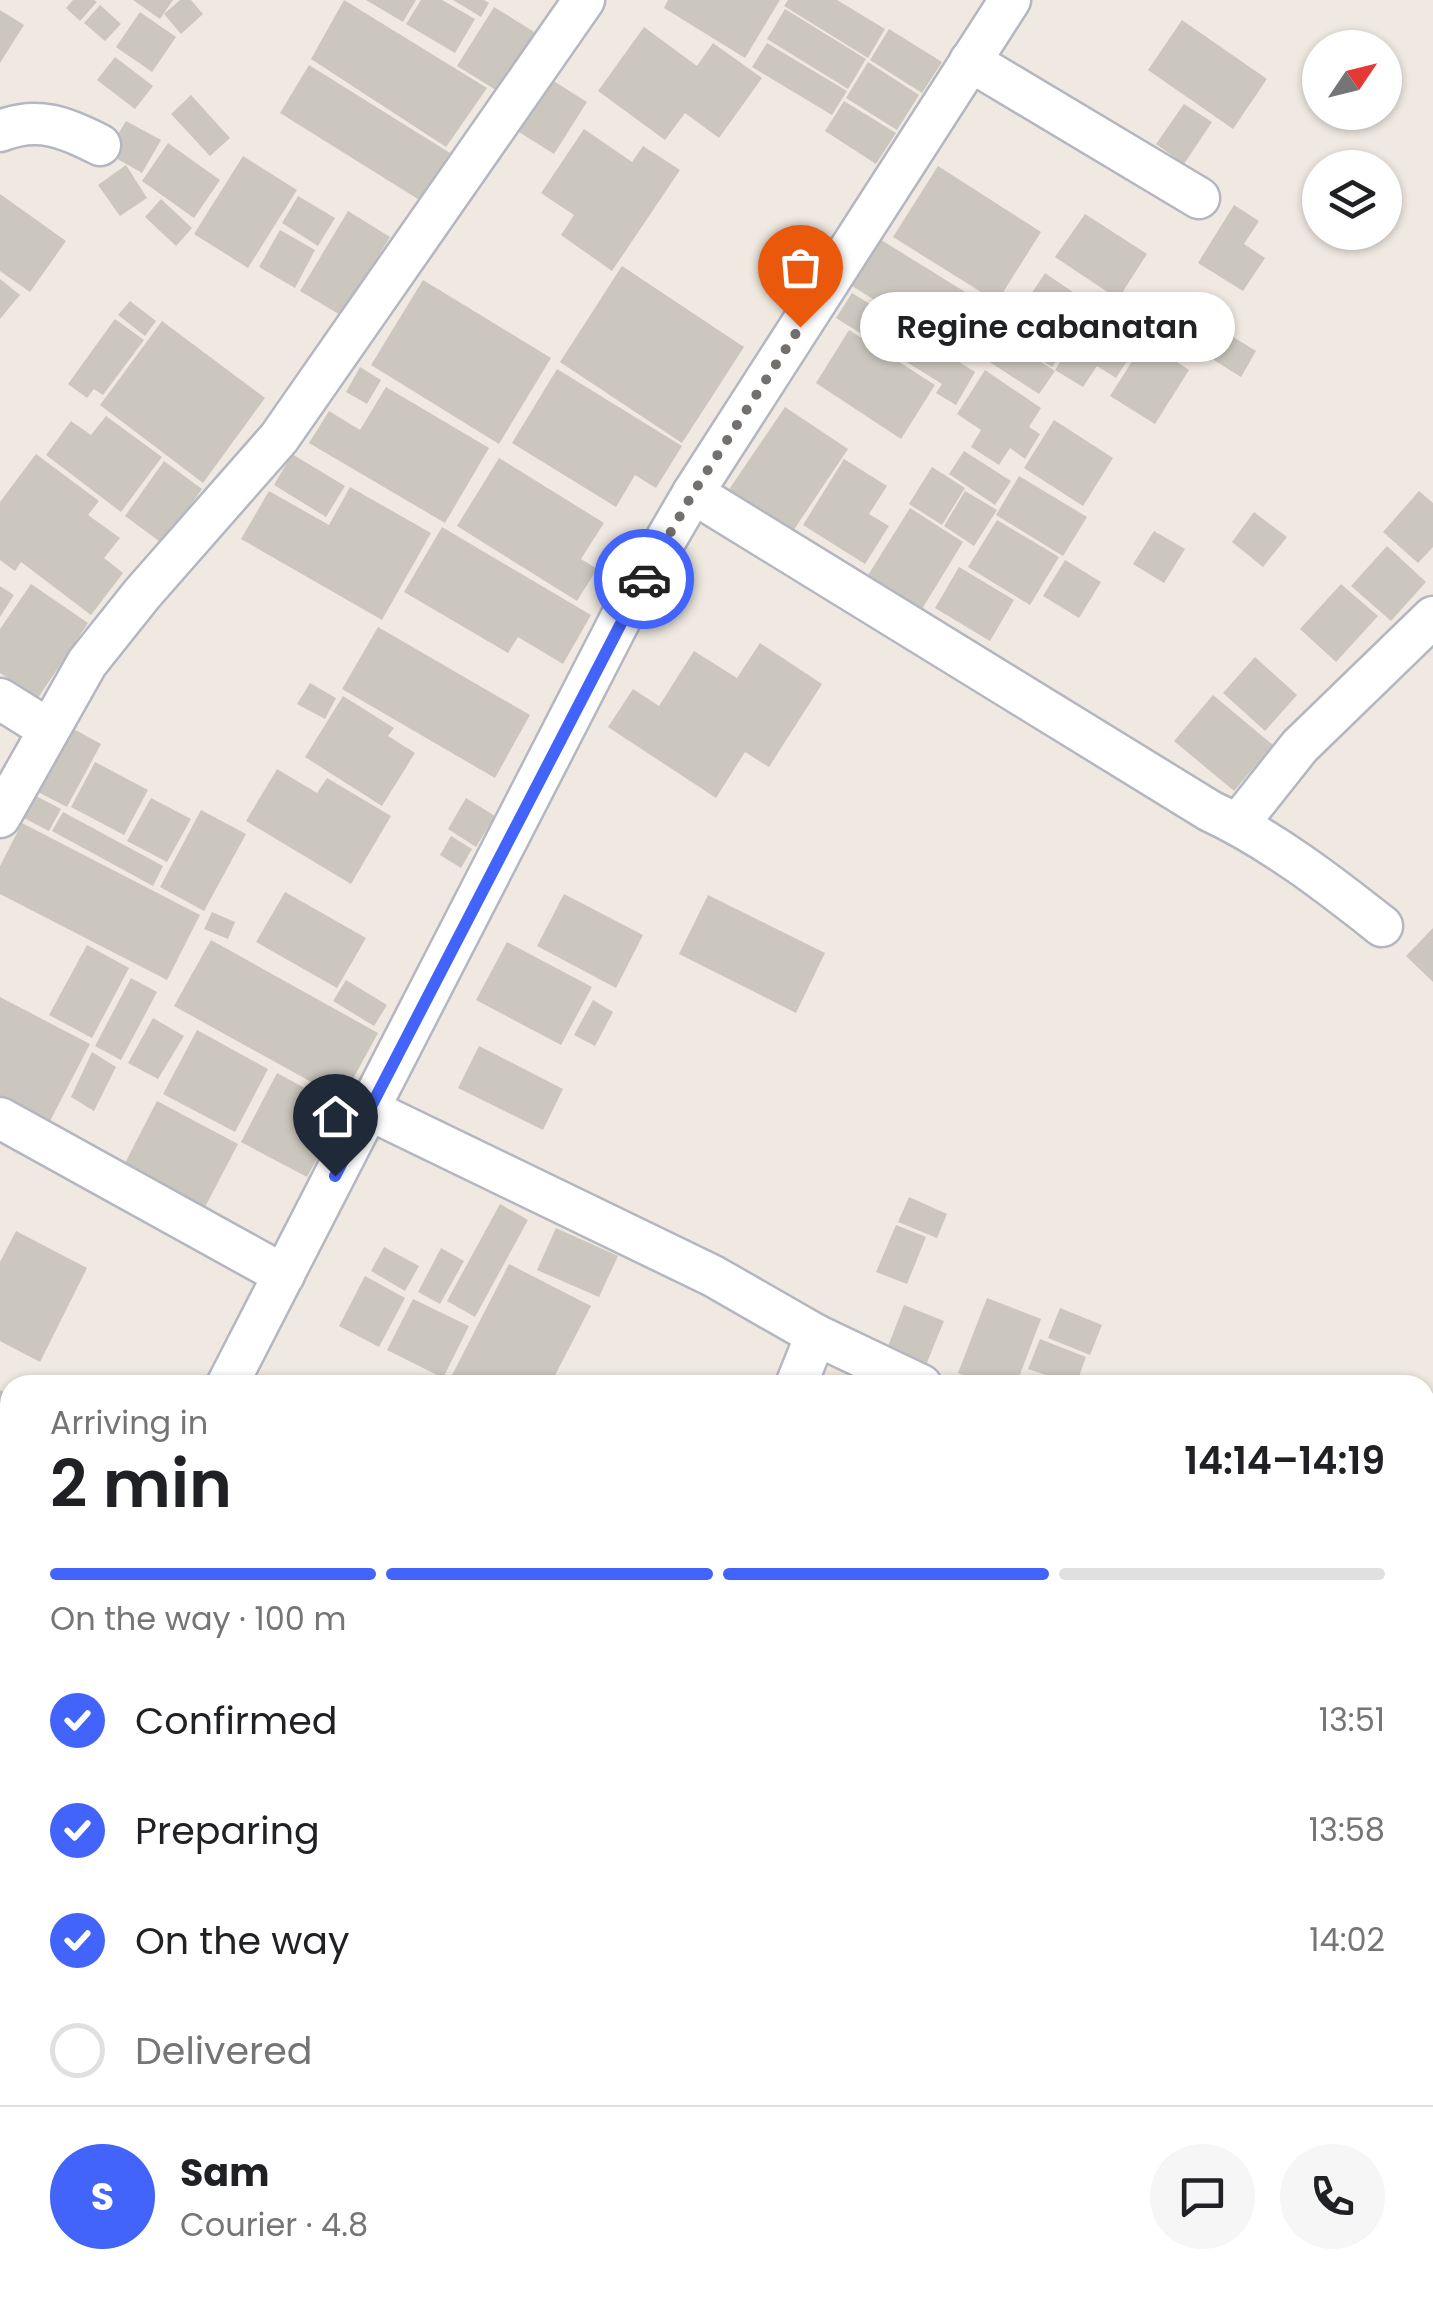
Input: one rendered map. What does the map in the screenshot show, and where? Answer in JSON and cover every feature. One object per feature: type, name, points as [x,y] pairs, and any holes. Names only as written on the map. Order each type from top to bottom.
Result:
[{"type":"street","points":[[0,816],[87,662],[279,438],[584,0]]},
{"type":"street","points":[[232,1375],[626,608],[693,493],[1010,0]]},
{"type":"street","points":[[970,61],[1199,198]]},
{"type":"street","points":[[0,131],[40,122],[67,128],[100,145]]},
{"type":"street","points":[[693,493],[1210,811],[1238,824],[1382,926]]},
{"type":"street","points":[[1238,824],[1300,746],[1433,617]]},
{"type":"street","points":[[0,699],[48,729]]},
{"type":"street","points":[[370,1110],[713,1276],[816,1335],[901,1375]]},
{"type":"street","points":[[0,1118],[284,1275]]},
{"type":"street","points":[[800,1375],[816,1335]]},
{"type":"building","points":[[73,0],[97,2],[80,21],[66,8]]},
{"type":"building","points":[[133,0],[173,0],[160,19]]},
{"type":"building","points":[[180,0],[191,0],[203,14],[181,34],[164,14]]},
{"type":"building","points":[[344,0],[487,88],[446,147],[311,59]]},
{"type":"building","points":[[366,0],[416,0],[403,22]]},
{"type":"building","points":[[421,0],[442,0],[475,19],[455,53],[406,24]]},
{"type":"building","points":[[453,0],[484,0],[489,3],[481,17]]},
{"type":"building","points":[[668,0],[780,0],[745,58],[664,8]]},
{"type":"building","points":[[788,0],[837,0],[885,29],[868,58],[784,6]]},
{"type":"building","points":[[100,5],[121,24],[105,41],[84,23]]},
{"type":"building","points":[[494,7],[541,36],[504,95],[457,66]]},
{"type":"building","points":[[785,9],[866,59],[848,89],[767,39]]},
{"type":"building","points":[[0,10],[24,25],[0,63]]},
{"type":"building","points":[[140,12],[176,37],[152,72],[116,47]]},
{"type":"building","points":[[1182,20],[1267,79],[1233,129],[1148,70]]},
{"type":"building","points":[[644,27],[697,66],[713,43],[762,78],[719,138],[685,113],[665,140],[598,91]]},
{"type":"building","points":[[889,29],[942,62],[922,93],[870,60]]},
{"type":"building","points":[[767,43],[847,91],[832,115],[752,67]]},
{"type":"building","points":[[115,57],[153,86],[135,109],[97,80]]},
{"type":"building","points":[[868,62],[919,95],[897,130],[846,98]]},
{"type":"building","points":[[309,65],[450,153],[421,201],[280,113]]},
{"type":"building","points":[[544,75],[587,102],[554,154],[511,127]]},
{"type":"building","points":[[191,95],[230,138],[210,156],[171,114]]},
{"type":"building","points":[[844,101],[896,133],[876,164],[825,131]]},
{"type":"building","points":[[1184,104],[1212,122],[1184,164],[1156,144]]},
{"type":"building","points":[[126,121],[161,140],[142,173],[107,153]]},
{"type":"building","points":[[584,129],[632,162],[643,146],[680,170],[612,271],[561,235],[574,215],[541,193]]},
{"type":"building","points":[[168,143],[220,180],[194,218],[142,181]]},
{"type":"building","points":[[243,156],[297,190],[248,268],[194,234]]},
{"type":"building","points":[[126,165],[147,198],[120,216],[98,185]]},
{"type":"building","points":[[938,166],[1041,232],[997,302],[893,237]]},
{"type":"building","points":[[0,194],[66,241],[30,292],[0,271]]},
{"type":"building","points":[[298,196],[335,218],[318,246],[282,223]]},
{"type":"building","points":[[161,199],[192,228],[176,246],[145,217]]},
{"type":"building","points":[[1234,205],[1259,221],[1244,244],[1265,258],[1243,291],[1198,263]]},
{"type":"building","points":[[348,211],[390,237],[342,316],[300,291]]},
{"type":"building","points":[[1085,214],[1147,254],[1118,299],[1055,257]]},
{"type":"building","points":[[280,230],[315,250],[295,288],[259,267]]},
{"type":"building","points":[[878,238],[1004,316],[977,361],[955,348],[960,340],[914,312],[908,321],[849,284]]},
{"type":"building","points":[[622,266],[744,347],[682,443],[560,362]]},
{"type":"building","points":[[1045,273],[1092,305],[1052,367],[1004,335]]},
{"type":"building","points":[[0,279],[20,295],[0,319]]},
{"type":"building","points":[[423,280],[551,358],[499,444],[371,365]]},
{"type":"building","points":[[852,293],[907,327],[912,319],[952,344],[946,354],[975,372],[956,405],[936,393],[942,384],[836,318]]},
{"type":"building","points":[[130,301],[156,321],[145,336],[118,315]]},
{"type":"building","points":[[1133,304],[1155,318],[1116,378],[1097,366],[1083,387],[1055,370],[1097,306],[1121,322]]},
{"type":"building","points":[[115,319],[144,340],[103,395],[94,389],[87,398],[68,384]]},
{"type":"building","points":[[162,321],[265,398],[203,483],[100,405]]},
{"type":"building","points":[[849,330],[935,385],[901,439],[816,383]]},
{"type":"building","points":[[1225,332],[1256,351],[1241,377],[1209,357]]},
{"type":"building","points":[[1000,336],[1055,371],[1039,394],[985,359]]},
{"type":"building","points":[[1145,341],[1189,370],[1155,424],[1110,396]]},
{"type":"building","points":[[360,367],[381,380],[367,404],[346,392]]},
{"type":"building","points":[[557,369],[682,446],[656,488],[635,475],[616,507],[512,443]]},
{"type":"building","points":[[985,370],[1041,408],[1029,427],[1040,434],[1025,459],[1010,448],[999,465],[971,447],[981,430],[957,414]]},
{"type":"building","points":[[386,387],[489,448],[445,523],[309,443],[329,411],[360,430]]},
{"type":"building","points":[[785,407],[848,449],[791,534],[728,491]]},
{"type":"building","points":[[106,416],[162,457],[121,512],[46,455],[71,421],[91,435]]},
{"type":"building","points":[[1054,420],[1113,458],[1083,506],[1024,468]]},
{"type":"building","points":[[964,451],[1011,481],[995,505],[949,474]]},
{"type":"building","points":[[36,454],[99,501],[88,515],[120,538],[104,558],[123,573],[91,615],[21,562],[15,571],[0,560],[0,502]]},
{"type":"building","points":[[292,454],[345,486],[326,517],[274,485]]},
{"type":"building","points":[[499,458],[604,523],[581,559],[597,569],[577,601],[457,526]]},
{"type":"building","points":[[844,459],[887,486],[869,514],[889,526],[865,564],[803,525]]},
{"type":"building","points":[[164,461],[202,489],[163,544],[125,516]]},
{"type":"building","points":[[932,467],[965,488],[942,525],[909,504]]},
{"type":"building","points":[[1019,476],[1087,517],[1063,556],[996,515]]},
{"type":"building","points":[[350,487],[431,533],[382,620],[241,539],[269,491],[329,525]]},
{"type":"building","points":[[965,491],[997,510],[974,546],[944,526]]},
{"type":"building","points":[[1419,491],[1433,503],[1433,547],[1418,563],[1383,532]]},
{"type":"building","points":[[910,508],[963,542],[919,614],[865,580]]},
{"type":"building","points":[[1254,512],[1287,537],[1263,567],[1232,542]]},
{"type":"building","points":[[997,520],[1059,557],[1030,605],[968,567]]},
{"type":"building","points":[[442,527],[591,615],[563,664],[518,637],[508,653],[404,592]]},
{"type":"building","points":[[1154,531],[1185,549],[1164,583],[1133,564]]},
{"type":"building","points":[[1387,546],[1426,582],[1391,621],[1351,586]]},
{"type":"building","points":[[1065,560],[1101,582],[1079,618],[1043,596]]},
{"type":"building","points":[[959,567],[1014,600],[990,641],[935,608]]},
{"type":"building","points":[[31,584],[88,623],[38,698],[0,673],[0,629]]},
{"type":"building","points":[[1341,584],[1378,616],[1336,662],[1300,629]]},
{"type":"building","points":[[0,586],[14,595],[0,617]]},
{"type":"building","points":[[378,627],[530,715],[495,778],[342,689]]},
{"type":"building","points":[[760,643],[822,684],[769,767],[745,752],[716,798],[608,727],[633,689],[659,706],[694,651],[737,678]]},
{"type":"building","points":[[1255,657],[1297,695],[1265,731],[1223,693]]},
{"type":"building","points":[[310,683],[336,698],[325,719],[297,704]]},
{"type":"building","points":[[1213,695],[1273,745],[1234,791],[1174,741]]},
{"type":"building","points":[[343,696],[394,728],[388,736],[415,753],[382,806],[305,757]]},
{"type":"building","points":[[70,727],[101,744],[67,807],[36,791]]},
{"type":"building","points":[[95,762],[148,790],[124,835],[71,807]]},
{"type":"building","points":[[277,769],[317,793],[327,778],[391,816],[351,884],[246,821]]},
{"type":"building","points":[[34,795],[61,809],[49,831],[22,817]]},
{"type":"building","points":[[151,798],[191,819],[167,862],[127,841]]},
{"type":"building","points":[[466,798],[495,816],[476,847],[448,829]]},
{"type":"building","points":[[201,810],[246,834],[204,911],[160,887]]},
{"type":"building","points":[[63,812],[163,866],[153,886],[52,831]]},
{"type":"building","points":[[22,823],[200,915],[167,980],[0,894],[0,866]]},
{"type":"building","points":[[451,836],[472,849],[461,868],[440,855]]},
{"type":"building","points":[[285,892],[366,938],[337,988],[256,942]]},
{"type":"building","points":[[564,894],[643,935],[616,988],[537,946]]},
{"type":"building","points":[[708,895],[825,953],[796,1013],[679,954]]},
{"type":"building","points":[[212,912],[235,922],[228,939],[204,929]]},
{"type":"building","points":[[1433,928],[1433,982],[1406,956]]},
{"type":"building","points":[[211,940],[378,1033],[342,1099],[174,1006]]},
{"type":"building","points":[[507,942],[592,987],[561,1045],[476,1000]]},
{"type":"building","points":[[87,945],[129,968],[92,1038],[49,1015]]},
{"type":"building","points":[[131,978],[157,992],[121,1060],[95,1046]]},
{"type":"building","points":[[346,980],[387,1005],[374,1026],[333,1001]]},
{"type":"building","points":[[0,997],[90,1044],[49,1123],[0,1098]]},
{"type":"building","points":[[593,1000],[613,1012],[595,1046],[574,1035]]},
{"type":"building","points":[[153,1018],[184,1036],[158,1079],[128,1063]]},
{"type":"building","points":[[197,1030],[268,1069],[235,1132],[163,1094]]},
{"type":"building","points":[[479,1046],[563,1089],[543,1130],[458,1088]]},
{"type":"building","points":[[92,1052],[116,1067],[94,1111],[71,1097]]},
{"type":"building","points":[[277,1073],[344,1109],[307,1177],[241,1142]]},
{"type":"building","points":[[157,1101],[238,1144],[205,1207],[125,1163]]},
{"type":"building","points":[[909,1197],[947,1214],[937,1238],[898,1222]]},
{"type":"building","points":[[500,1204],[528,1220],[475,1317],[447,1301]]},
{"type":"building","points":[[896,1225],[926,1237],[907,1284],[876,1272]]},
{"type":"building","points":[[556,1228],[618,1256],[599,1297],[537,1270]]},
{"type":"building","points":[[16,1231],[87,1268],[40,1362],[0,1341],[0,1262]]},
{"type":"building","points":[[384,1247],[419,1266],[405,1291],[371,1271]]},
{"type":"building","points":[[441,1248],[464,1261],[440,1304],[418,1292]]},
{"type":"building","points":[[509,1264],[591,1306],[555,1375],[452,1375]]},
{"type":"building","points":[[365,1276],[405,1298],[379,1347],[339,1326]]},
{"type":"building","points":[[987,1298],[1041,1319],[1020,1375],[958,1373]]},
{"type":"building","points":[[413,1299],[469,1326],[444,1375],[387,1350]]},
{"type":"building","points":[[904,1305],[944,1321],[926,1365],[887,1349]]},
{"type":"building","points":[[1060,1308],[1102,1325],[1090,1355],[1048,1338]]},
{"type":"building","points":[[1040,1339],[1086,1357],[1080,1375],[1046,1375],[1028,1369]]},
{"type":"way so far","points":[[644,579],[693,493],[800,327]]},
{"type":"place","name":"Regine cabanatan","points":[[800,327]]},
{"type":"route","points":[[335,1176],[644,579]]}]
